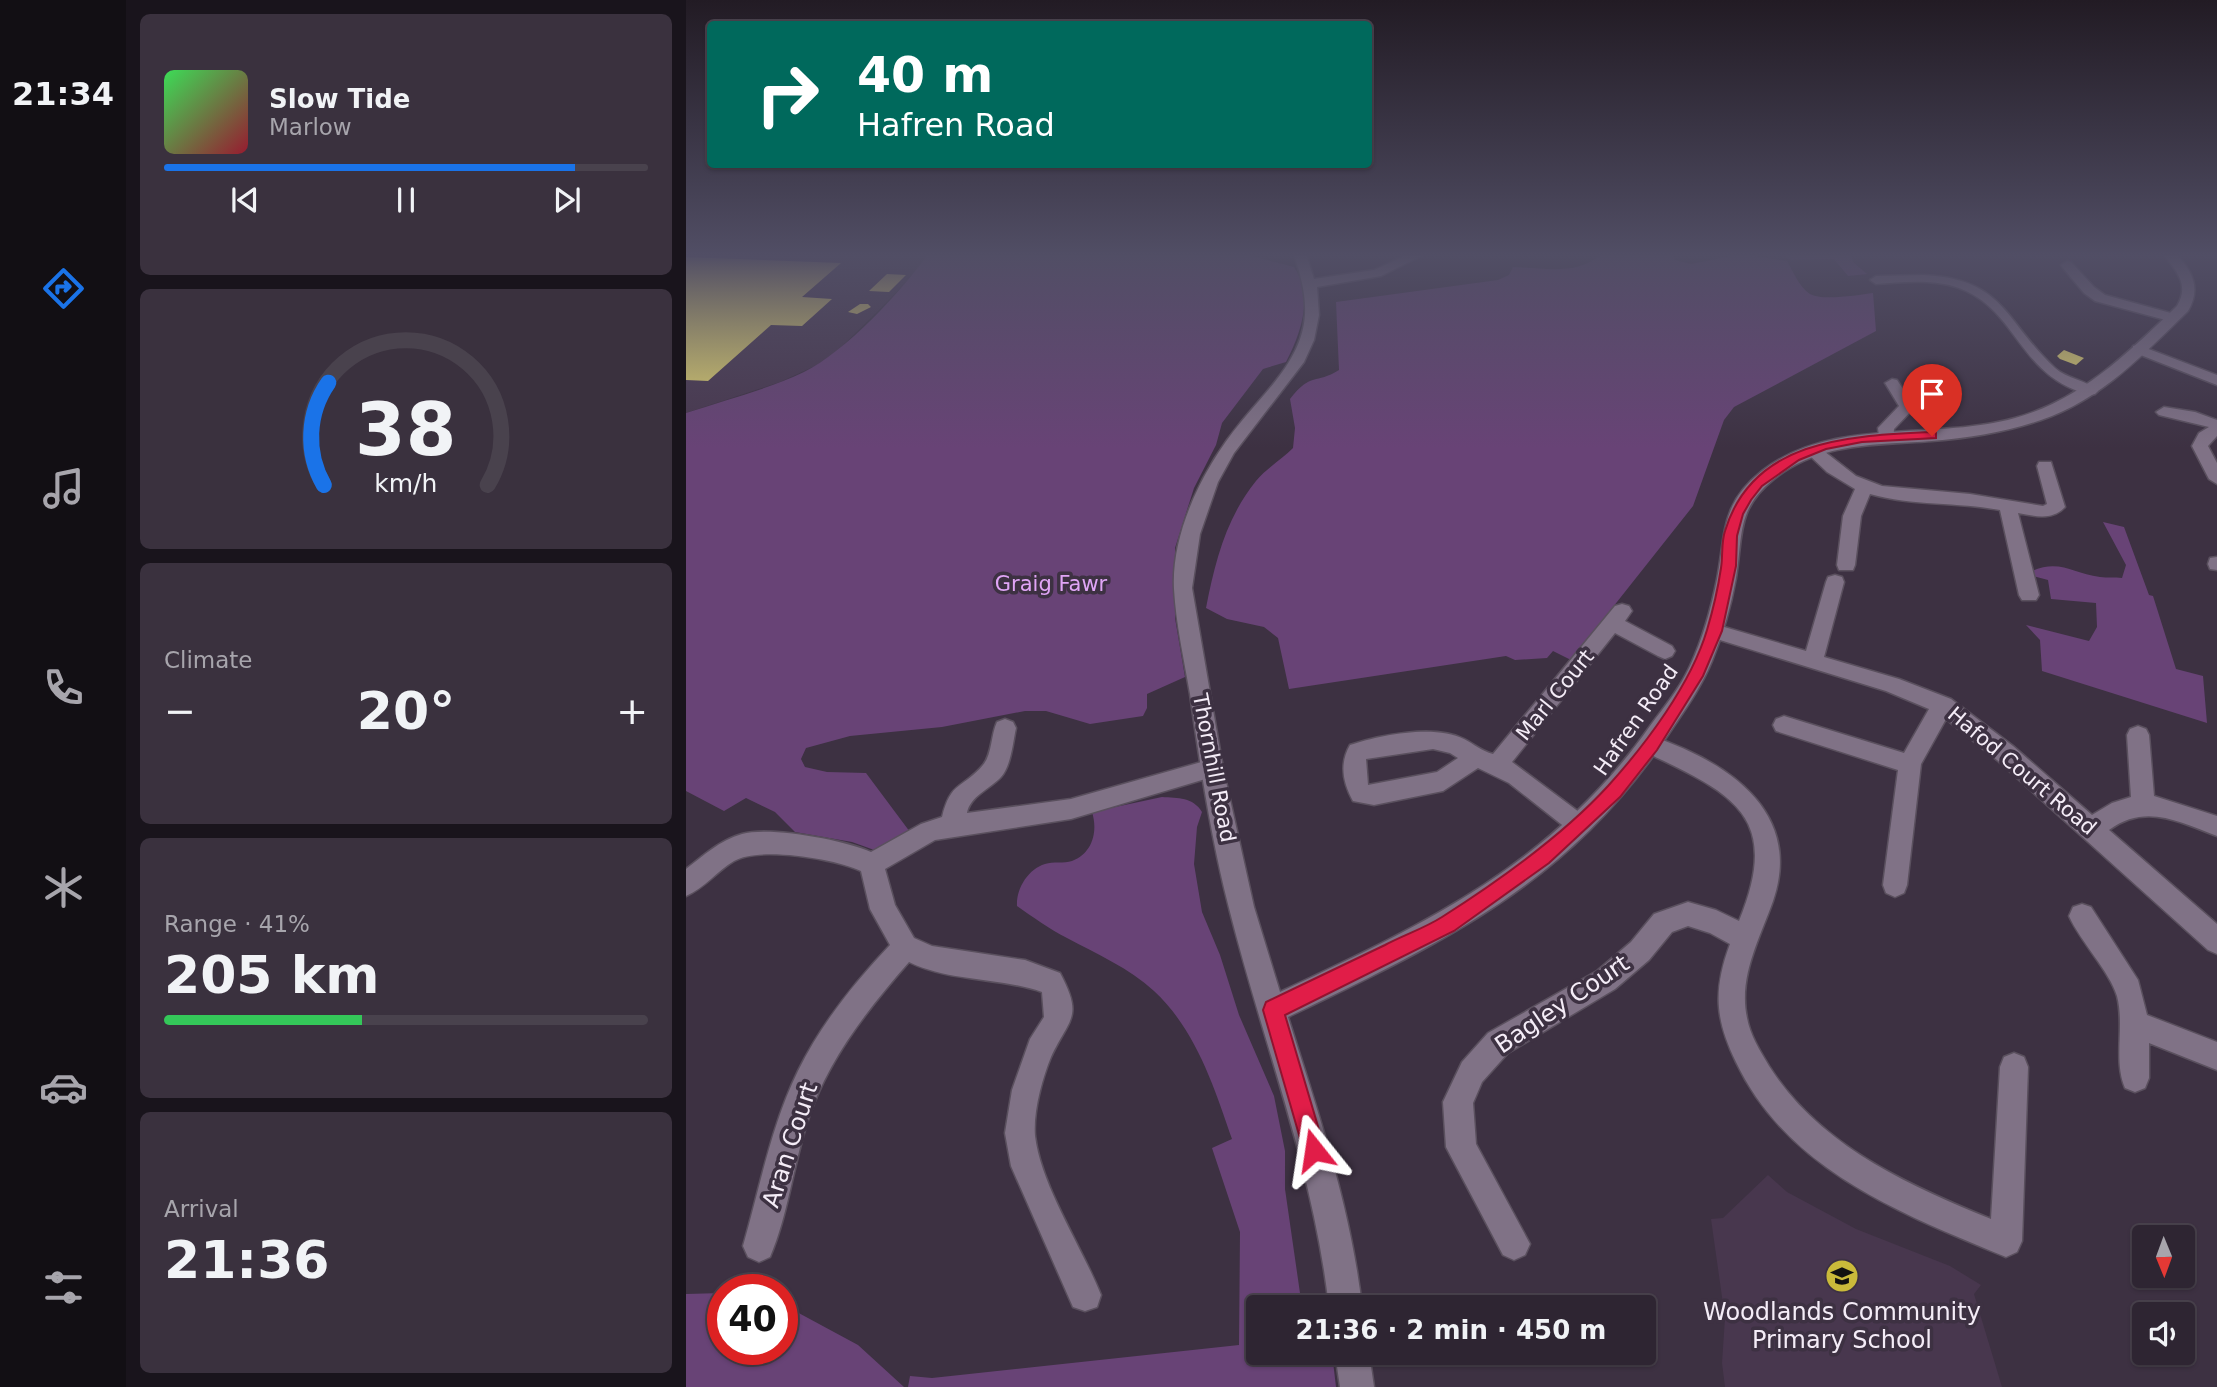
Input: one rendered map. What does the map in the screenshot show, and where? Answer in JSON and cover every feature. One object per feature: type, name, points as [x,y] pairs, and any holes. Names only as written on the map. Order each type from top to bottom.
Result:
[{"type":"street","name":"Thornhill Road","points":[[1312,319],[1307,340],[1296,363],[1226,452],[1209,483],[1193,522],[1183,588],[1212,768],[1241,907],[1308,1127],[1338,1245],[1344,1295]]},
{"type":"street","points":[[2007,319],[2052,372],[2090,391]]},
{"type":"street","name":"Hafren Road","points":[[1273,1010],[1448,924],[1512,881],[1614,792],[1651,745],[1695,676],[1714,631],[1729,566],[1730,536],[1745,498],[1773,470],[1837,443],[1887,437],[1932,436],[2012,424],[2046,414],[2090,391],[2172,319]]},
{"type":"street","points":[[2138,349],[2198,371],[2217,381]]},
{"type":"street","points":[[1887,437],[1886,428],[1907,407],[1892,383]]},
{"type":"street","points":[[2164,412],[2195,417],[2217,427],[2205,436],[2200,446],[2216,475]]},
{"type":"street","points":[[1814,451],[1842,476],[1864,488],[1891,494],[1959,498],[2045,512],[2056,507],[2045,466]]},
{"type":"street","points":[[1812,660],[1840,574],[1852,516],[1864,488]]},
{"type":"street","points":[[2008,506],[2029,595]]},
{"type":"street","name":"Marl Court","points":[[1497,765],[1617,617],[1665,651]]},
{"type":"street","name":"Hafod Court Road","points":[[1714,631],[1892,685],[1943,705],[2005,753],[2217,940]]},
{"type":"street","points":[[1895,885],[1910,764],[1920,741],[1943,705]]},
{"type":"street","points":[[1784,725],[1910,764]]},
{"type":"street","points":[[952,825],[958,799],[995,769],[1004,728]]},
{"type":"street","points":[[2138,735],[2143,805]]},
{"type":"street","points":[[1475,758],[1443,781],[1374,795],[1362,794],[1357,787],[1353,760],[1358,752],[1369,748],[1433,740],[1456,745],[1475,758],[1497,765],[1517,776],[1579,825]]},
{"type":"street","points":[[1651,745],[1735,791],[1756,816],[1769,848],[1766,884],[1744,938],[1733,977],[1732,1014],[1742,1046],[1762,1084],[1787,1118],[1838,1159],[1871,1178],[1928,1209],[2006,1241],[2014,1067]]},
{"type":"street","points":[[872,864],[929,831],[952,825],[1071,809],[1212,768]]},
{"type":"street","points":[[2092,828],[2120,810],[2143,805],[2166,809],[2217,825]]},
{"type":"street","points":[[686,884],[724,853],[744,844],[766,842],[851,854],[872,864]]},
{"type":"street","points":[[872,864],[883,909],[905,947],[930,959],[1025,974],[1051,982],[1059,996],[1058,1020],[1040,1049],[1026,1090],[1020,1133],[1026,1166],[1085,1295]]},
{"type":"street","name":"Bagley Court","points":[[1514,1244],[1461,1147],[1458,1102],[1472,1072],[1498,1043],[1606,980],[1640,951],[1663,923],[1688,914],[1716,922],[1744,938]]},
{"type":"street","points":[[2082,916],[2129,989],[2134,1024],[2135,1078]]},
{"type":"street","name":"Aran Court","points":[[759,1247],[808,1082],[831,1042],[870,985],[905,947]]},
{"type":"street","points":[[2134,1024],[2217,1056]]},
{"type":"street","points":[[1354,1365],[1357,1387]]},
{"type":"shaded area","points":[[686,319],[870,319],[836,352],[817,365],[780,382],[686,413]]},
{"type":"shaded area","name":"Woodlands Community Primary School","points":[[1768,1175],[1787,1192],[1856,1229],[1950,1266],[1981,1285],[1974,1294],[2002,1387],[1725,1387],[1722,1363],[1725,1318],[1711,1219],[1723,1218]]},
{"type":"green space","name":"Graig Fawr","points":[[872,319],[1302,319],[1286,362],[1263,369],[1222,423],[1216,445],[1194,488],[1175,548],[1175,618],[1185,677],[1147,694],[1147,708],[1143,716],[1090,724],[1046,711],[1025,711],[942,727],[850,736],[806,748],[801,759],[805,767],[827,772],[866,773],[910,832],[877,851],[852,842],[795,832],[775,812],[746,798],[724,811],[686,791],[686,413],[804,372],[837,350]]},
{"type":"green space","points":[[1337,319],[1875,319],[1876,331],[1734,407],[1724,420],[1693,506],[1571,660],[1553,651],[1547,658],[1515,660],[1506,656],[1289,689],[1278,638],[1264,627],[1227,619],[1206,608],[1223,541],[1237,510],[1264,472],[1293,448],[1295,428],[1290,399],[1309,381],[1339,370]]},
{"type":"green space","points":[[2103,522],[2124,527],[2149,595],[2153,596],[2176,669],[2203,676],[2207,723],[2042,671],[2040,640],[2026,625],[2089,641],[2097,627],[2096,603],[2051,599],[2048,580],[2033,576],[2030,572],[2050,566],[2090,575],[2122,578],[2126,565]]},
{"type":"green space","points":[[1162,797],[1190,801],[1202,812],[1197,827],[1194,864],[1202,912],[1220,955],[1239,1015],[1274,1096],[1285,1151],[1285,1189],[1300,1295],[1246,1295],[1246,1365],[1333,1365],[1336,1387],[908,1387],[910,1376],[932,1378],[1239,1345],[1240,1232],[1212,1148],[1232,1139],[1202,1060],[1181,1023],[1154,991],[1134,975],[1054,931],[1017,906],[1021,887],[1033,870],[1048,863],[1072,861],[1085,853],[1094,834],[1092,812]]},
{"type":"green space","points":[[707,1293],[707,1365],[798,1365],[798,1313],[858,1345],[904,1387],[686,1387],[686,1294]]},
{"type":"building","points":[[686,319],[810,319],[802,326],[771,325],[708,381],[686,380]]},
{"type":"building","points":[[2064,350],[2084,358],[2076,365],[2060,359],[2057,356]]},
{"type":"place","name":"Woodlands Community Primary School","points":[[1842,1276]]},
{"type":"route","points":[[1314,1150],[1273,1010],[1368,966],[1448,924],[1543,857],[1614,792],[1651,745],[1695,676],[1714,631],[1729,566],[1730,536],[1737,514],[1745,498],[1773,470],[1795,457],[1837,443],[1862,439],[1932,436]]}]
